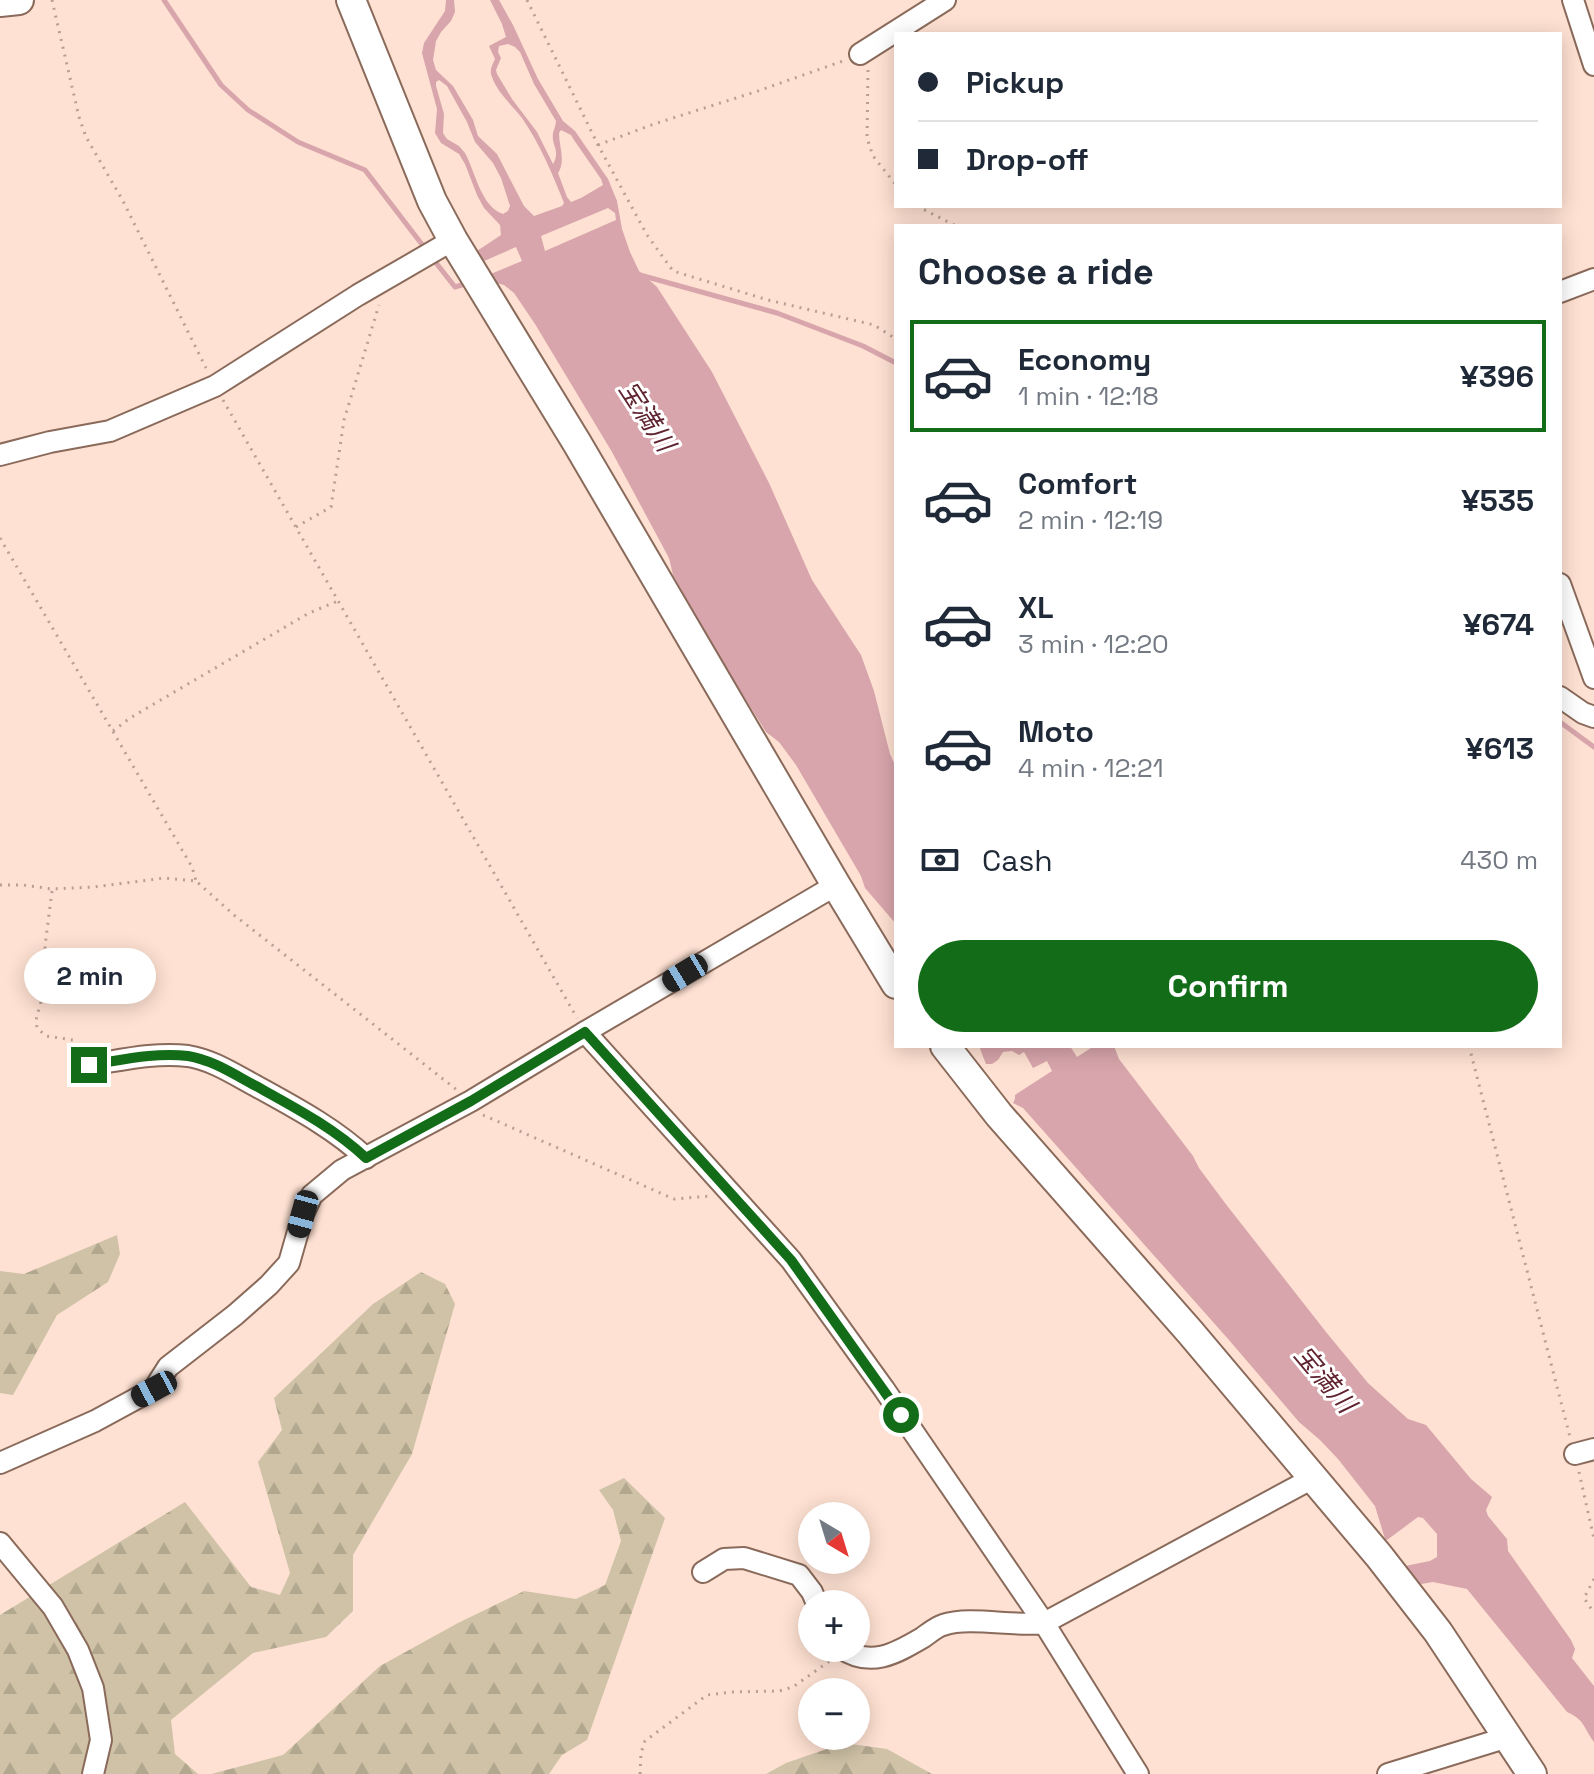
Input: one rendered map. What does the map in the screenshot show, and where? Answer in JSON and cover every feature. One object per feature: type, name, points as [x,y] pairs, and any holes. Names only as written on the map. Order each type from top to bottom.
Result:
[{"type":"street","points":[[0,2],[19,0]]},
{"type":"street","points":[[351,0],[432,201],[453,240],[577,443],[894,981]]},
{"type":"street","points":[[895,32],[945,0]]},
{"type":"street","points":[[1573,0],[1594,65]]},
{"type":"street","points":[[860,54],[894,32]]},
{"type":"street","points":[[0,455],[110,431],[215,386],[453,240]]},
{"type":"street","points":[[1562,291],[1594,279]]},
{"type":"street","points":[[1562,590],[1594,678]]},
{"type":"street","points":[[1562,698],[1594,717]]},
{"type":"street","points":[[0,1463],[95,1421],[154,1389],[168,1367],[235,1315],[289,1263],[303,1214],[312,1195],[342,1170],[471,1101],[836,885]]},
{"type":"street","points":[[585,1032],[791,1260],[884,1389],[1044,1623],[1138,1774]]},
{"type":"street","points":[[947,1048],[999,1115],[1180,1320],[1379,1556],[1438,1632],[1532,1774]]},
{"type":"street","points":[[89,1065],[155,1055],[189,1056],[213,1063],[302,1112],[366,1158]]},
{"type":"street","points":[[870,1659],[898,1652],[942,1625],[965,1622],[1044,1623],[1313,1478]]},
{"type":"street","points":[[0,1543],[53,1607],[83,1663],[93,1688],[101,1740],[93,1774]]},
{"type":"street","points":[[703,1572],[724,1559],[744,1558],[799,1575],[810,1590]]},
{"type":"street","points":[[1388,1774],[1508,1737]]},
{"type":"path","points":[[52,0],[86,137],[123,201],[215,386],[585,1032]]},
{"type":"path","points":[[527,0],[598,145],[647,235],[673,271],[768,300],[874,325],[894,338]]},
{"type":"path","points":[[598,145],[828,68],[860,54],[869,73],[867,138],[873,156],[894,182]]},
{"type":"path","points":[[921,208],[952,224]]},
{"type":"path","points":[[296,527],[331,507],[344,420],[381,298],[381,282]]},
{"type":"path","points":[[0,538],[192,867],[196,881],[234,915],[471,1101],[482,1114],[674,1199],[708,1197],[728,1191]]},
{"type":"path","points":[[113,732],[130,718],[309,613],[338,601]]},
{"type":"path","points":[[0,885],[52,889],[164,878],[196,881]]},
{"type":"path","points":[[52,889],[45,946],[46,983],[36,1020],[37,1028],[46,1036],[73,1040],[89,1065]]},
{"type":"path","points":[[1470,1048],[1584,1451],[1594,1539]]},
{"type":"path","points":[[1594,1579],[1584,1598],[1594,1613]]},
{"type":"path","points":[[640,1774],[645,1741],[707,1695],[779,1691],[793,1687],[829,1662]]},
{"type":"green space","points":[[117,1235],[120,1254],[108,1282],[57,1315],[13,1395],[0,1393],[0,1271],[24,1274]]},
{"type":"green space","points":[[421,1272],[445,1284],[455,1304],[412,1454],[353,1555],[353,1611],[326,1637],[253,1653],[171,1720],[175,1754],[198,1774],[0,1774],[0,1615],[185,1502],[251,1587],[280,1595],[290,1573],[258,1462],[282,1430],[274,1398],[373,1304]]},
{"type":"green space","points":[[624,1478],[665,1518],[587,1740],[562,1755],[549,1774],[211,1774],[283,1755],[380,1666],[524,1591],[576,1599],[605,1585],[621,1541],[613,1510],[599,1490]]},
{"type":"green space","points":[[870,1747],[887,1749],[932,1774],[766,1774],[786,1763],[824,1750],[870,1750]]},
{"type":"water","name":"宝満川","points":[[446,0],[454,0],[455,12],[436,41],[433,60],[436,70],[453,86],[473,120],[478,136],[497,154],[524,206],[534,216],[562,206],[564,203],[534,138],[491,75],[495,59],[489,46],[506,37],[490,0],[499,0],[538,79],[563,121],[575,131],[608,179],[617,201],[622,229],[639,271],[657,287],[712,372],[769,483],[812,580],[861,655],[874,691],[894,763],[894,922],[865,888],[796,765],[779,742],[766,732],[712,646],[612,452],[535,324],[514,293],[504,285],[488,281],[486,276],[522,261],[516,247],[482,262],[477,251],[501,235],[500,225],[484,208],[459,154],[441,143],[435,133],[437,109],[422,53],[424,43],[445,11]],"holes":[[[508,44],[520,52],[556,121],[553,164],[537,132],[497,74],[501,58],[499,46]],[[439,80],[447,86],[475,142],[501,178],[510,206],[503,214],[495,210],[484,196],[465,153],[443,133],[444,114],[436,86]],[[561,130],[571,135],[603,185],[571,202],[558,173],[562,159]],[[608,208],[615,213],[616,220],[545,251],[541,236]]]},
{"type":"water","name":"宝満川","points":[[1071,1048],[1077,1057],[1091,1048],[1115,1048],[1119,1059],[1225,1203],[1368,1383],[1408,1419],[1426,1425],[1471,1479],[1492,1497],[1486,1510],[1488,1516],[1507,1539],[1508,1551],[1571,1640],[1575,1649],[1572,1658],[1594,1686],[1594,1742],[1581,1721],[1567,1712],[1467,1589],[1416,1581],[1405,1566],[1437,1557],[1437,1534],[1423,1518],[1418,1517],[1385,1539],[1375,1506],[1338,1459],[1299,1422],[1023,1108],[1013,1103],[1015,1095],[1052,1071],[1047,1061],[1033,1068],[1024,1052],[1019,1055],[1012,1051],[1003,1052],[998,1060],[986,1064],[980,1049]]},
{"type":"waterway","points":[[164,0],[221,85],[248,110],[298,142],[365,170],[427,251]]},
{"type":"waterway","points":[[433,259],[455,287],[468,283]]},
{"type":"waterway","points":[[640,275],[777,313],[863,346],[894,362]]},
{"type":"waterway","points":[[1562,723],[1594,747]]},
{"type":"route","points":[[89,1065],[155,1055],[189,1056],[213,1063],[302,1112],[366,1158],[471,1101],[585,1032],[791,1260],[901,1415]]}]
